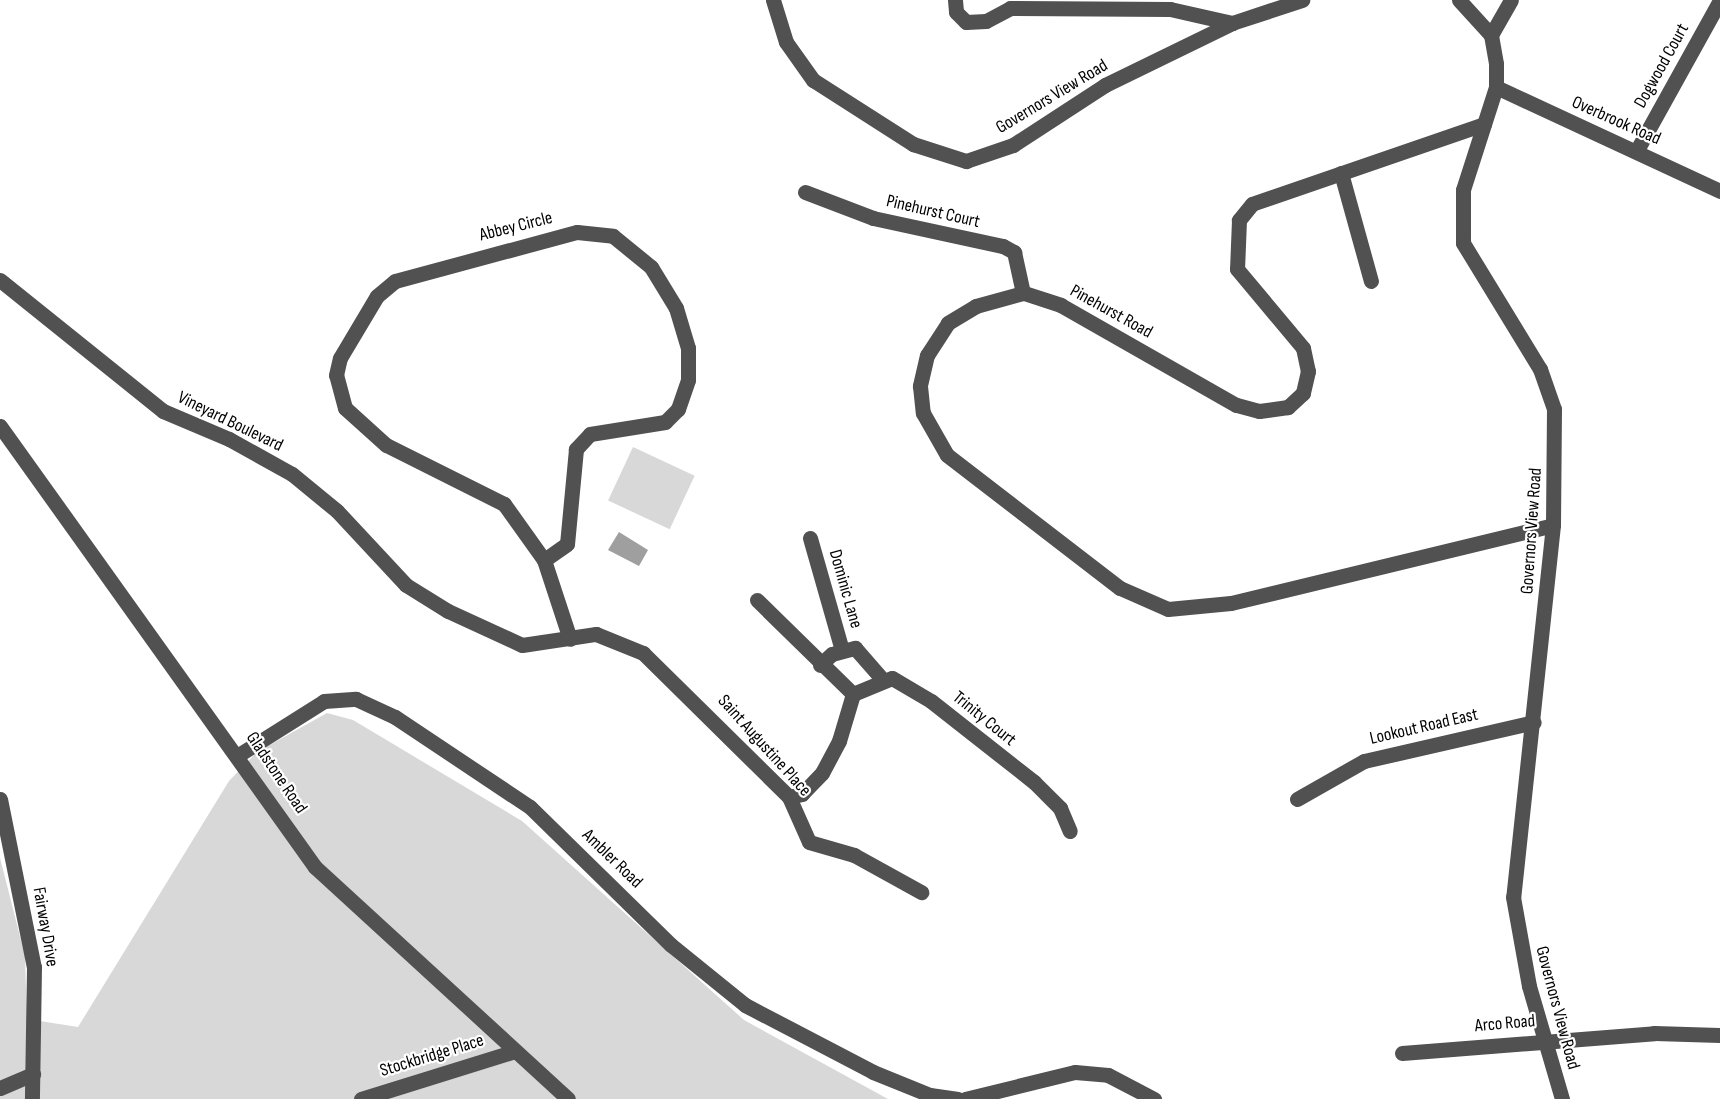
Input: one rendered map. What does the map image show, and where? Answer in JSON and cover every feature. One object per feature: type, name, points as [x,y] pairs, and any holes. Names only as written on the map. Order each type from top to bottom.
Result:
[{"type":"street","name":"Governors View Road","points":[[773,0],[786,42],[813,80],[914,144],[966,161],[1013,145],[1105,85],[1232,23],[1302,0]]},
{"type":"street","points":[[955,0],[956,12],[966,22],[986,21],[1006,4],[1170,9],[1232,23]]},
{"type":"street","points":[[1459,0],[1491,35],[1511,0]]},
{"type":"street","name":"Dogwood Court","points":[[1637,150],[1720,0]]},
{"type":"street","name":"Governors View Road","points":[[1491,35],[1496,87],[1463,190],[1463,243],[1540,369],[1554,409],[1553,525],[1534,722],[1513,897],[1515,926],[1562,1099]]},
{"type":"street","name":"Overbrook Road","points":[[1496,87],[1637,150],[1720,191]]},
{"type":"street","name":"Pinehurst Road","points":[[1023,294],[1061,305],[1236,405],[1259,411],[1288,407],[1302,393],[1308,371],[1303,348],[1237,269],[1235,234],[1252,204],[1484,124]]},
{"type":"street","points":[[1341,173],[1371,281]]},
{"type":"street","name":"Pinehurst Court","points":[[805,192],[873,218],[1003,246],[1014,252],[1023,294]]},
{"type":"street","name":"Abbey Circle","points":[[544,560],[567,544],[576,449],[590,434],[665,422],[678,409],[688,380],[688,348],[676,308],[651,267],[630,247],[595,232],[533,240],[395,281],[377,296],[340,358],[336,375],[345,408],[386,445],[504,504],[544,560],[570,639]]},
{"type":"street","name":"Vineyard Boulevard","points":[[0,280],[163,411],[229,439],[292,474],[337,511],[406,585],[522,645],[570,639]]},
{"type":"street","points":[[1023,294],[976,306],[948,323],[927,355],[920,386],[923,413],[947,455],[1140,601],[1195,611],[1553,525]]},
{"type":"street","name":"Gladstone Road","points":[[0,426],[240,754],[315,867],[568,1099]]},
{"type":"street","name":"Dominic Lane","points":[[810,538],[842,650]]},
{"type":"street","points":[[757,600],[820,665],[853,694]]},
{"type":"street","name":"Saint Augustine Place","points":[[570,639],[612,637],[642,653],[789,797],[809,842],[854,855],[921,892]]},
{"type":"street","points":[[789,797],[802,794],[822,773],[839,741],[853,694],[883,680],[864,653],[842,650],[820,665]]},
{"type":"street","name":"Trinity Court","points":[[883,680],[892,678],[931,701],[1034,782],[1060,808],[1070,831]]},
{"type":"street","name":"Ambler Road","points":[[240,754],[324,701],[356,699],[395,717],[530,807],[671,945],[745,1005],[873,1072],[930,1095],[958,1099]]},
{"type":"street","name":"Lookout Road East","points":[[1297,799],[1364,761],[1534,722]]},
{"type":"street","name":"Fairway Drive","points":[[0,800],[34,967],[32,1099]]},
{"type":"street","name":"Arco Road","points":[[1402,1053],[1545,1040],[1720,1035]]},
{"type":"street","name":"Stockbridge Place","points":[[361,1099],[515,1051]]},
{"type":"street","points":[[965,1099],[1075,1072],[1108,1075],[1154,1099]]},
{"type":"street","points":[[0,1088],[33,1074]]},
{"type":"street","points":[[1031,1084],[1036,1099]]},
{"type":"shaded area","points":[[633,447],[695,476],[670,529],[608,500]]},
{"type":"shaded area","points":[[619,532],[648,550],[639,566],[608,550]]},
{"type":"shaded area","points":[[327,713],[353,720],[522,821],[744,1020],[888,1099],[0,1099],[0,858],[25,956],[27,1019],[78,1027],[229,781],[257,752]]}]
